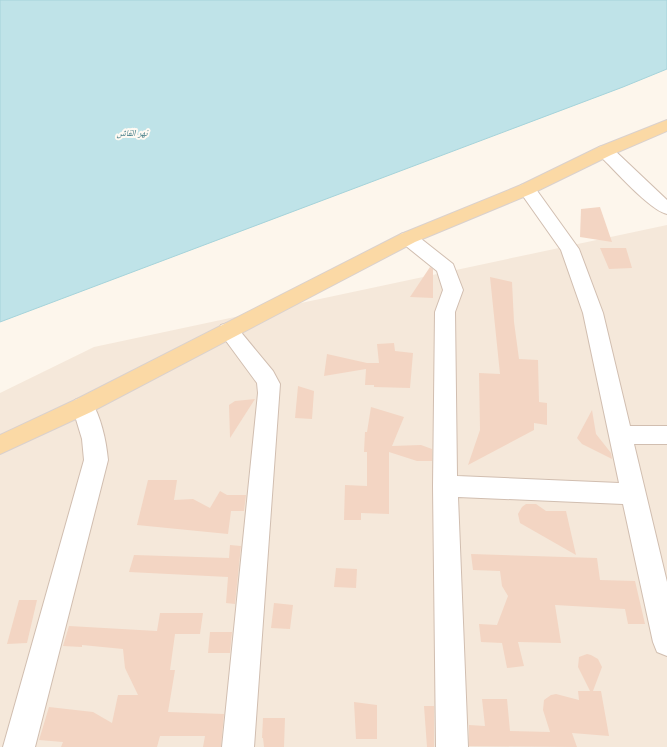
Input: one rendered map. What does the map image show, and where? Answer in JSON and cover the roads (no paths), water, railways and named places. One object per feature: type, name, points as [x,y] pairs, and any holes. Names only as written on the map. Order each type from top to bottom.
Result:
[{"type":"main road","points":[[0,445],[83,406],[408,238],[527,189],[605,152],[667,125]]},
{"type":"street","points":[[605,152],[646,192],[667,209]]},
{"type":"street","points":[[527,189],[573,254],[593,313],[622,435],[633,494],[667,642]]},
{"type":"street","points":[[408,238],[446,268],[453,290],[445,312],[445,486],[452,747]]},
{"type":"street","points":[[228,330],[269,384],[238,747]]},
{"type":"street","points":[[19,747],[96,460],[94,439],[83,406]]},
{"type":"street","points":[[622,435],[667,435]]},
{"type":"street","points":[[445,486],[633,494]]},
{"type":"water","name":"نهر القاش","points":[[0,0],[667,0],[667,69],[623,87],[0,322]]}]
